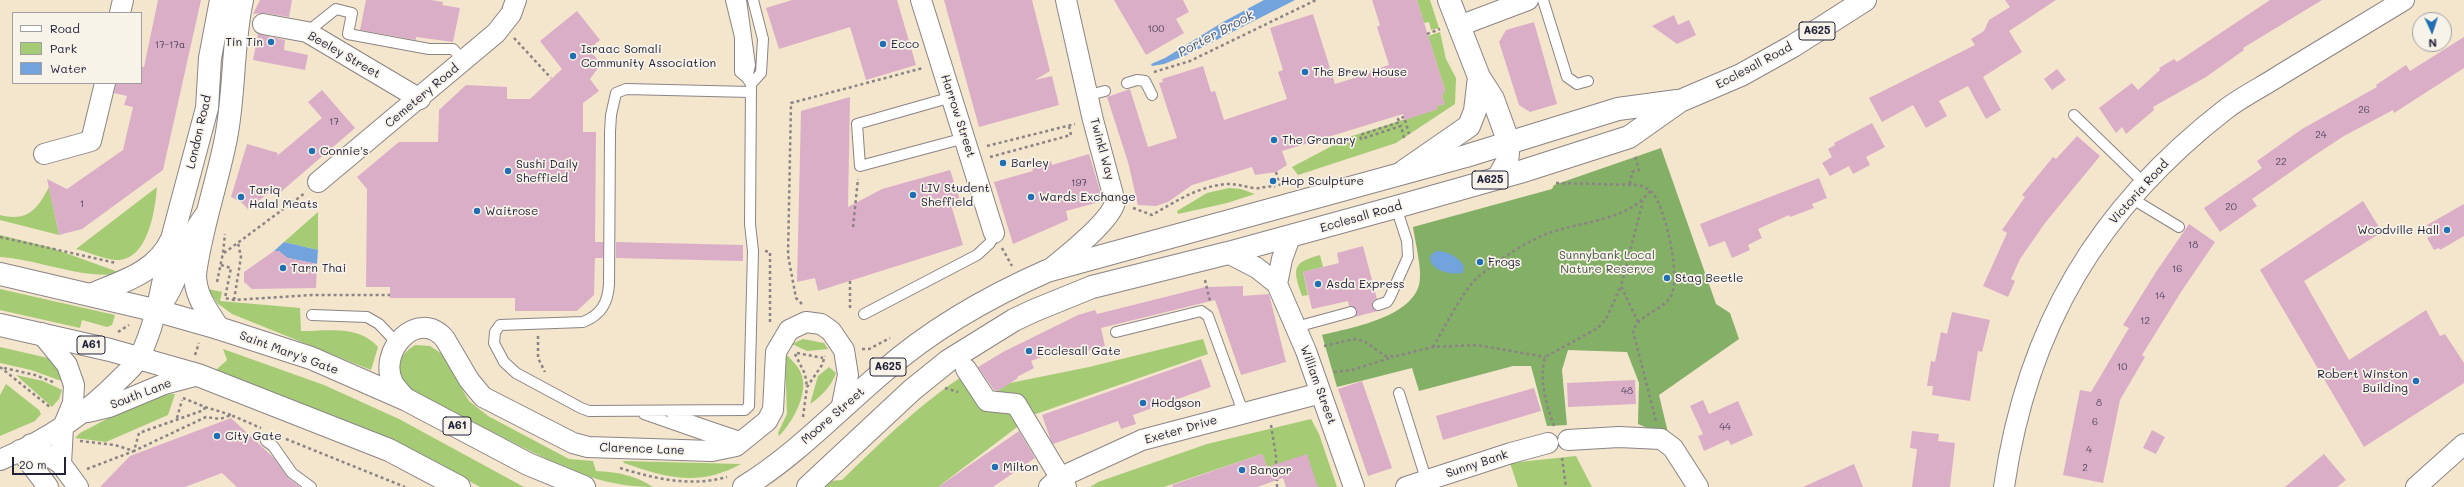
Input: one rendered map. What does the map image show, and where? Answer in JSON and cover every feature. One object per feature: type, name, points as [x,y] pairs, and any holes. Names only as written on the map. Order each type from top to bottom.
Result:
[{"type":"main road","name":"London Road","points":[[93,294],[145,271],[164,255],[172,239],[207,108],[210,58],[221,0]]},
{"type":"main road","name":"London Road","points":[[218,328],[199,297],[195,281],[196,266],[228,126],[233,52],[242,0]]},
{"type":"main road","points":[[1449,0],[1479,77],[1493,99],[1509,143],[1507,162],[1498,178]]},
{"type":"main road","name":"Ecclesall Road","points":[[808,487],[912,390],[948,361],[1009,323],[1033,311],[1092,287],[1290,237],[1498,178],[1630,137],[1680,101],[1741,75],[1793,46],[1865,0]]},
{"type":"main road","name":"Ecclesall Road","points":[[1398,175],[1465,130],[1475,111],[1479,77]]},
{"type":"main road","name":"Ecclesall Road","points":[[1001,292],[1047,271],[1398,175],[1509,143],[1618,109],[1680,101]]},
{"type":"main road","name":"Saint Mary's Gate","points":[[0,274],[93,294],[158,311],[218,328],[311,358],[407,400],[528,464],[584,487]]},
{"type":"main road","name":"Moore Street","points":[[744,487],[772,468],[841,410],[884,371],[918,344],[946,323],[1001,292]]},
{"type":"main road","name":"A61","points":[[0,325],[140,358],[198,375],[389,450],[459,487]]},
{"type":"street","points":[[120,12],[123,0]]},
{"type":"street","name":"Cemetery Road","points":[[318,182],[420,99],[503,26],[511,14],[516,0]]},
{"type":"street","name":"Harrow Street","points":[[921,0],[994,233]]},
{"type":"street","name":"Twinkl Way","points":[[1047,271],[1069,254],[1108,216],[1114,206],[1115,195],[1093,120],[1097,93],[1066,0]]},
{"type":"street","points":[[1459,26],[1528,0]]},
{"type":"street","name":"Victoria Road","points":[[2004,487],[2022,398],[2041,341],[2067,288],[2095,244],[2131,198],[2176,151],[2227,108],[2404,0]]},
{"type":"street","name":"Beeley Street","points":[[263,24],[307,32],[372,78],[420,99]]},
{"type":"street","points":[[44,154],[91,141],[105,84]]},
{"type":"street","name":"London Road","points":[[140,358],[158,311],[176,281],[192,231],[210,207]]},
{"type":"street","points":[[1277,284],[1282,258],[1290,237]]},
{"type":"street","name":"London Road","points":[[158,311],[163,274],[172,239]]},
{"type":"street","name":"William Street","points":[[1228,253],[1257,268],[1277,284],[1306,351],[1354,487]]},
{"type":"street","name":"Clarence Lane","points":[[397,343],[407,333],[414,329],[428,328],[440,333],[469,380],[483,397],[577,445],[712,452],[741,442],[767,421],[773,410],[774,362],[787,349],[789,330],[806,322],[822,324],[831,331],[844,350],[848,370],[841,410]]},
{"type":"street","points":[[41,334],[61,356],[73,379],[74,396],[63,427],[61,464]]},
{"type":"street","points":[[397,343],[391,354],[391,376],[396,388],[407,400]]},
{"type":"street","name":"South Lane","points":[[0,460],[63,427],[85,412],[140,358]]},
{"type":"street","points":[[966,369],[987,401],[1016,404],[1058,484]]},
{"type":"street","name":"South Lane","points":[[85,412],[108,407],[154,387],[198,375]]},
{"type":"street","name":"Exeter Drive","points":[[1058,484],[1142,440],[1267,406],[1318,385]]},
{"type":"street","name":"Sunny Bank","points":[[1406,487],[1435,481],[1559,443],[1620,437],[1661,439]]},
{"type":"street","points":[[1661,439],[1673,448],[1698,487]]},
{"type":"street","points":[[2416,487],[2464,444]]},
{"type":"street","points":[[25,447],[61,464],[79,480]]},
{"type":"street","points":[[25,447],[48,487]]},
{"type":"lane","points":[[730,0],[740,37],[740,72],[749,85]]},
{"type":"lane","points":[[741,0],[750,65],[749,85],[750,224],[753,251],[749,406],[744,410],[664,411],[589,411],[581,408],[516,372],[504,362],[494,343],[495,332],[500,325],[583,322],[599,312],[608,296],[610,132],[611,115],[616,93],[626,88],[749,85],[761,73],[763,38],[753,0]]},
{"type":"lane","points":[[1543,0],[1567,78],[1577,84],[1588,81]]},
{"type":"lane","points":[[307,32],[336,9],[352,13],[348,34],[429,49],[453,49],[464,60]]},
{"type":"lane","points":[[1127,83],[1137,80],[1147,84],[1152,95]]},
{"type":"lane","points":[[952,97],[857,124],[860,166],[967,144]]},
{"type":"lane","points":[[2074,114],[2144,184]]},
{"type":"lane","points":[[2131,198],[2179,227]]},
{"type":"lane","points":[[1378,305],[1387,302],[1408,257],[1407,241],[1396,207]]},
{"type":"lane","points":[[864,314],[977,255],[990,243],[994,233]]},
{"type":"lane","points":[[1116,332],[1201,311],[1208,316],[1243,412]]},
{"type":"lane","points":[[1296,327],[1351,312]]},
{"type":"lane","points":[[312,315],[367,317],[379,324],[397,343]]},
{"type":"lane","points":[[1399,392],[1435,481]]},
{"type":"lane","points":[[637,411],[741,442]]},
{"type":"lane","points":[[664,411],[741,442]]},
{"type":"lane","points":[[266,441],[273,446],[292,473],[311,487]]},
{"type":"path","points":[[1137,80],[1155,71],[1190,61],[1316,0]]},
{"type":"path","points":[[503,26],[551,78]]},
{"type":"path","points":[[805,307],[796,298],[788,255],[791,103],[941,63]]},
{"type":"path","points":[[1404,138],[1401,126],[1361,139],[1360,135],[1400,122],[1398,119],[1405,119],[1409,134]]},
{"type":"path","points":[[967,144],[1069,126],[1093,120]]},
{"type":"path","points":[[1002,153],[1071,135],[1069,126]]},
{"type":"path","points":[[1630,184],[1632,172],[1639,170],[1634,154]]},
{"type":"path","points":[[853,227],[860,166]]},
{"type":"path","points":[[1143,212],[1152,215],[1192,193],[1217,185],[1239,184],[1254,188],[1269,186],[1281,189],[1276,172]]},
{"type":"path","points":[[216,284],[223,253],[318,182]]},
{"type":"path","points":[[1555,183],[1630,184],[1650,191],[1658,202],[1675,262],[1676,281],[1666,303],[1638,322],[1633,331],[1634,341],[1661,439]]},
{"type":"path","points":[[1318,385],[1352,370],[1433,347],[1477,345],[1545,357],[1598,328],[1606,319],[1621,286],[1643,201],[1650,191]]},
{"type":"path","points":[[1433,347],[1474,281],[1502,259],[1549,233],[1583,225],[1643,201]]},
{"type":"path","points":[[994,233],[1021,283]]},
{"type":"path","points":[[0,237],[118,263]]},
{"type":"path","points":[[234,300],[241,257],[238,243]]},
{"type":"path","points":[[753,251],[770,252],[769,340],[787,349],[823,358]]},
{"type":"path","points":[[221,265],[231,268],[225,298],[234,300],[312,295],[390,295]]},
{"type":"path","points":[[850,281],[850,313]]},
{"type":"path","points":[[1621,286],[1638,322]]},
{"type":"path","points":[[537,323],[538,358],[547,377]]},
{"type":"path","points":[[1306,351],[1354,339],[1364,341],[1380,354],[1397,356]]},
{"type":"path","points":[[787,349],[805,374],[807,387]]},
{"type":"path","points":[[1545,357],[1543,376],[1545,401],[1559,443],[1566,487]]},
{"type":"path","points":[[1,367],[53,411],[73,441],[114,445],[134,451]]},
{"type":"path","points":[[1,367],[35,374],[55,383]]},
{"type":"path","points":[[177,418],[184,396]]},
{"type":"path","points":[[182,400],[231,415],[263,429]]},
{"type":"path","points":[[1267,406],[1276,456],[1276,476]]},
{"type":"path","points":[[134,451],[139,433],[177,418],[182,419],[204,410],[205,407]]},
{"type":"path","points":[[79,480],[134,451],[206,417],[220,419],[231,415]]},
{"type":"path","points":[[281,437],[405,487]]},
{"type":"path","points":[[1277,480],[1277,487]]},
{"type":"green space","points":[[1417,0],[1430,0],[1439,28],[1431,30],[1429,22],[1424,23]]},
{"type":"green space","points":[[1440,32],[1446,59],[1456,78],[1455,104],[1396,143],[1298,175],[1292,167],[1349,137],[1437,109],[1437,106],[1444,104],[1442,95],[1445,90],[1428,36]]},
{"type":"green space","name":"Sunnybank Local Nature Reserve","points":[[1661,148],[1716,304],[1730,313],[1739,339],[1659,395],[1669,437],[1638,424],[1639,383],[1627,352],[1568,350],[1562,370],[1567,425],[1547,426],[1531,366],[1513,366],[1419,391],[1412,368],[1337,387],[1322,335],[1378,320],[1404,306],[1413,296],[1419,285],[1420,272],[1413,227],[1552,189],[1554,185]]},
{"type":"green space","points":[[49,187],[59,235],[0,220],[0,215],[17,217],[30,212],[40,202]]},
{"type":"green space","points":[[157,187],[152,221],[148,233],[135,253],[126,258],[115,260],[76,249]]},
{"type":"green space","points":[[1229,188],[1241,189],[1255,194],[1227,203],[1178,214],[1177,211],[1207,193]]},
{"type":"green space","points":[[318,212],[318,250],[284,242]]},
{"type":"green space","points":[[0,235],[49,247],[121,273],[108,275],[93,274],[30,261],[0,257]]},
{"type":"green space","points":[[1320,255],[1323,267],[1303,272],[1308,295],[1302,296],[1297,279],[1297,268],[1299,264],[1304,261]]},
{"type":"green space","points":[[0,289],[115,315],[112,325],[107,327],[82,320],[80,328],[0,310]]},
{"type":"green space","points":[[208,289],[222,292],[220,301],[300,308],[301,331],[332,330],[352,332],[362,335],[378,347],[371,370],[232,314],[217,303]]},
{"type":"green space","points":[[803,339],[824,343],[828,349],[807,351],[792,344]]},
{"type":"green space","points":[[1203,339],[1208,354],[1033,415],[938,487],[824,487],[830,481],[842,480],[906,419],[940,392],[977,367],[994,393],[1010,383],[1089,367]]},
{"type":"green space","points":[[415,345],[430,346],[442,354],[469,401],[488,416],[569,459],[593,461],[596,471],[626,475],[653,487],[615,483],[581,474],[486,429],[400,383],[398,371],[400,361],[405,353]]},
{"type":"green space","points":[[0,347],[48,358],[54,363],[67,383],[31,370],[0,363]]},
{"type":"green space","points":[[223,349],[324,385],[399,419],[524,487],[480,487],[422,455],[360,427],[215,371],[227,360]]},
{"type":"green space","points":[[785,356],[788,356],[800,370],[803,392],[794,416],[779,436],[778,433],[787,414]]},
{"type":"green space","points":[[829,367],[836,373],[832,382],[818,398],[810,404],[818,376]]},
{"type":"green space","points":[[16,375],[43,381],[62,390],[59,399],[52,407]]},
{"type":"green space","points":[[6,384],[39,410],[41,414],[35,421],[0,436],[0,395]]},
{"type":"green space","points":[[175,394],[168,415],[106,442],[75,438],[80,433],[140,403],[164,395]]},
{"type":"green space","points":[[1311,419],[1319,434],[1337,487],[1318,487],[1267,467],[1262,454],[1164,487],[1090,487],[1098,482],[1207,444]]},
{"type":"green space","points":[[1576,456],[1592,487],[1518,487],[1510,463]]},
{"type":"green space","points":[[623,461],[741,464],[711,476],[683,478],[655,473],[624,463]]},
{"type":"water","name":"Porter Brook","points":[[1264,0],[1295,0],[1189,54],[1164,64],[1152,66],[1151,64],[1165,58],[1223,22]]},
{"type":"water","points":[[284,242],[318,250],[317,264],[283,257],[279,251],[274,251]]},
{"type":"water","points":[[1436,251],[1449,253],[1456,257],[1464,266],[1463,273],[1454,274],[1444,272],[1435,267],[1430,260],[1430,256]]},
{"type":"building","points":[[158,0],[201,0],[163,170],[82,229],[59,235],[47,179],[67,189],[123,150],[133,107],[124,105],[127,96],[114,93],[116,84],[142,84],[142,66],[144,67]]},
{"type":"building","points":[[260,0],[292,0],[289,17],[265,13],[253,14]]},
{"type":"building","points":[[366,0],[431,0],[443,2],[442,5],[460,8],[453,42],[416,37],[416,40],[360,30]]},
{"type":"building","name":"Ecco","points":[[792,0],[897,0],[916,65],[866,80],[850,27],[779,49],[766,8]]},
{"type":"building","points":[[944,0],[1032,0],[1050,71],[1035,80],[1052,76],[1059,105],[979,127]]},
{"type":"building","points":[[1114,0],[1183,0],[1189,12],[1176,19],[1184,33],[1146,55]]},
{"type":"building","points":[[1372,0],[1417,0],[1445,90],[1442,96],[1445,104],[1437,106],[1438,109],[1405,120],[1403,114],[1282,151],[1287,165],[1276,172],[1255,175],[1252,167],[1192,185],[1168,202],[1156,206],[1138,205],[1128,162],[1107,97],[1130,89],[1148,147],[1177,138],[1159,83],[1163,82],[1162,79],[1203,66],[1211,92],[1215,91],[1224,120],[1287,99],[1278,72],[1283,70],[1270,28],[1313,14],[1335,84],[1370,73],[1370,71],[1389,65],[1377,27],[1380,25]]},
{"type":"building","points":[[2005,0],[2056,0],[2009,31],[2022,52],[1983,77],[2001,110],[1986,119],[1968,86],[1939,101],[1947,116],[1926,128],[1913,105],[1882,122],[1869,98],[1975,45],[1971,39],[1984,31],[1989,20],[2010,7]]},
{"type":"building","points":[[2270,0],[2322,0],[2243,48],[2244,50],[2206,77],[2153,107],[2154,110],[2126,134],[2122,127],[2116,133],[2099,108],[2132,83],[2138,90],[2160,70],[2159,68],[2174,59],[2177,62]]},
{"type":"building","name":"Waitrose","points":[[577,11],[600,40],[589,49],[601,64],[590,79],[599,91],[583,103],[583,132],[596,132],[595,242],[603,242],[603,258],[595,258],[594,295],[577,311],[515,311],[515,298],[390,298],[390,287],[366,287],[367,189],[357,177],[399,142],[438,142],[439,110],[466,85],[507,87],[507,99],[530,99],[562,69],[540,41]]},
{"type":"building","points":[[1674,15],[1678,25],[1689,20],[1696,35],[1677,44],[1652,26]]},
{"type":"building","points":[[1534,22],[1557,104],[1530,112],[1519,105],[1499,42],[1506,30]]},
{"type":"building","name":"Tin Tin","points":[[258,34],[285,40],[284,50],[308,55],[305,70],[253,60]]},
{"type":"building","points":[[2464,37],[2464,68],[2394,113],[2393,110],[2344,136],[2312,157],[2252,199],[2257,206],[2220,232],[2204,208],[2262,168],[2257,161],[2302,129],[2377,87],[2376,85],[2406,65],[2410,71],[2440,52],[2452,52],[2452,45]]},
{"type":"building","points":[[2057,69],[2066,80],[2052,90],[2044,79]]},
{"type":"building","points":[[322,90],[355,128],[276,196],[271,191],[248,209],[241,202],[231,197],[247,144],[278,153],[277,156],[322,118],[308,102]]},
{"type":"building","name":"LIV Student Sheffield","points":[[850,97],[848,207],[882,189],[950,170],[962,206],[952,208],[963,245],[818,291],[815,278],[797,282],[801,111]]},
{"type":"building","points":[[1872,123],[1885,147],[1866,157],[1870,165],[1853,174],[1849,166],[1830,176],[1822,163],[1832,157],[1828,149],[1835,145],[1834,143]]},
{"type":"building","points":[[2077,136],[2100,156],[2045,223],[2020,259],[2011,279],[2015,281],[2008,297],[1983,286],[2007,233],[2002,230],[2025,197],[2022,195],[2053,157],[2056,159]]},
{"type":"building","name":"Wards Exchange","points":[[1089,154],[1103,201],[1066,211],[1068,220],[1013,244],[994,182],[1033,171],[1031,165],[1051,161],[1052,165]]},
{"type":"building","points":[[1819,178],[1827,198],[1812,204],[1814,208],[1790,217],[1789,215],[1758,229],[1762,238],[1748,245],[1750,250],[1732,258],[1725,241],[1709,247],[1700,224]]},
{"type":"building","points":[[2363,201],[2382,232],[2304,281],[2349,360],[2426,310],[2440,336],[2445,334],[2464,363],[2464,383],[2364,447],[2260,270]]},
{"type":"building","name":"Woodville Hall","points":[[2464,204],[2464,236],[2440,250],[2439,248],[2434,250],[2427,238],[2433,235],[2427,225]]},
{"type":"building","points":[[2189,224],[2215,242],[2181,292],[2142,355],[2145,357],[2120,400],[2103,483],[2063,475],[2080,390],[2091,392],[2129,328],[2123,325],[2156,272]]},
{"type":"building","points":[[616,242],[743,245],[743,261],[616,258]]},
{"type":"building","points":[[1363,246],[1377,299],[1373,301],[1372,307],[1378,311],[1354,317],[1357,310],[1349,306],[1348,301],[1312,309],[1303,272],[1339,263],[1337,253]]},
{"type":"building","name":"Tarn Thai","points":[[274,251],[279,251],[288,258],[317,264],[316,288],[252,289],[244,282],[244,272]]},
{"type":"building","points":[[1243,286],[1243,296],[1269,294],[1286,362],[1241,375],[1215,300],[1101,328],[1105,346],[1088,351],[1087,345],[1063,354],[1061,349],[1031,361],[1034,368],[1017,377],[1018,378],[998,391],[994,390],[978,367],[1003,352],[1078,315],[1095,310],[1097,314],[1205,287]]},
{"type":"building","points":[[1952,312],[1990,320],[1982,352],[1978,351],[1970,401],[1932,395],[1933,386],[1927,386],[1931,361],[1935,362],[1941,332],[1947,334]]},
{"type":"building","name":"Hodgson","points":[[1201,359],[1211,387],[1133,415],[1136,424],[1121,429],[1118,421],[1053,444],[1051,441],[1042,415]]},
{"type":"building","points":[[1635,380],[1636,404],[1568,407],[1567,383]]},
{"type":"building","points":[[1362,381],[1392,468],[1368,476],[1338,389]]},
{"type":"building","points":[[1534,388],[1541,411],[1443,440],[1436,416]]},
{"type":"building","points":[[1703,400],[1709,414],[1738,401],[1753,435],[1731,445],[1728,440],[1704,451],[1698,436],[1703,434],[1690,406]]},
{"type":"building","name":"City Gate","points":[[231,418],[274,458],[288,478],[300,487],[237,487],[222,473],[185,487],[100,487],[130,456]]},
{"type":"building","points":[[2152,430],[2165,437],[2156,454],[2143,448]]},
{"type":"building","name":"Milton","points":[[1019,431],[1035,458],[993,487],[938,487]]},
{"type":"building","points":[[1912,431],[1939,434],[1938,441],[1955,443],[1950,487],[1912,487],[1917,449],[1910,448]]},
{"type":"building","points":[[1262,454],[1267,467],[1307,454],[1318,487],[1286,487],[1283,478],[1257,487],[1173,487],[1172,485]]},
{"type":"building","points":[[2324,454],[2346,480],[2337,487],[2285,487]]},
{"type":"building","points":[[1854,464],[1863,487],[1803,487]]},
{"type":"place","name":"Tin Tin","points":[[271,42]]},
{"type":"place","name":"Ecco","points":[[883,44]]},
{"type":"place","name":"Israac Somali Community Association","points":[[573,56]]},
{"type":"place","name":"The Brew House","points":[[1305,72]]},
{"type":"place","name":"The Granary","points":[[1274,140]]},
{"type":"place","name":"Connie's","points":[[312,151]]},
{"type":"place","name":"Barley","points":[[1003,163]]},
{"type":"place","name":"Sushi Daily Sheffield","points":[[508,171]]},
{"type":"place","name":"Hop Sculpture","points":[[1273,181]]},
{"type":"place","name":"LIV Student Sheffield","points":[[913,195]]},
{"type":"place","name":"Tariq Halal Meats","points":[[241,197]]},
{"type":"place","name":"Wards Exchange","points":[[1031,197]]},
{"type":"place","name":"Waitrose","points":[[477,211]]},
{"type":"place","name":"Woodville Hall","points":[[2447,230]]},
{"type":"place","name":"Frogs","points":[[1480,262]]},
{"type":"place","name":"Tarn Thai","points":[[283,268]]},
{"type":"place","name":"Stag Beetle","points":[[1667,278]]},
{"type":"place","name":"Asda Express","points":[[1318,284]]},
{"type":"place","name":"Ecclesall Gate","points":[[1029,351]]},
{"type":"place","name":"Robert Winston Building","points":[[2416,381]]},
{"type":"place","name":"Hodgson","points":[[1143,403]]},
{"type":"place","name":"City Gate","points":[[217,436]]},
{"type":"place","name":"Milton","points":[[995,467]]},
{"type":"place","name":"Bangor","points":[[1242,470]]}]
